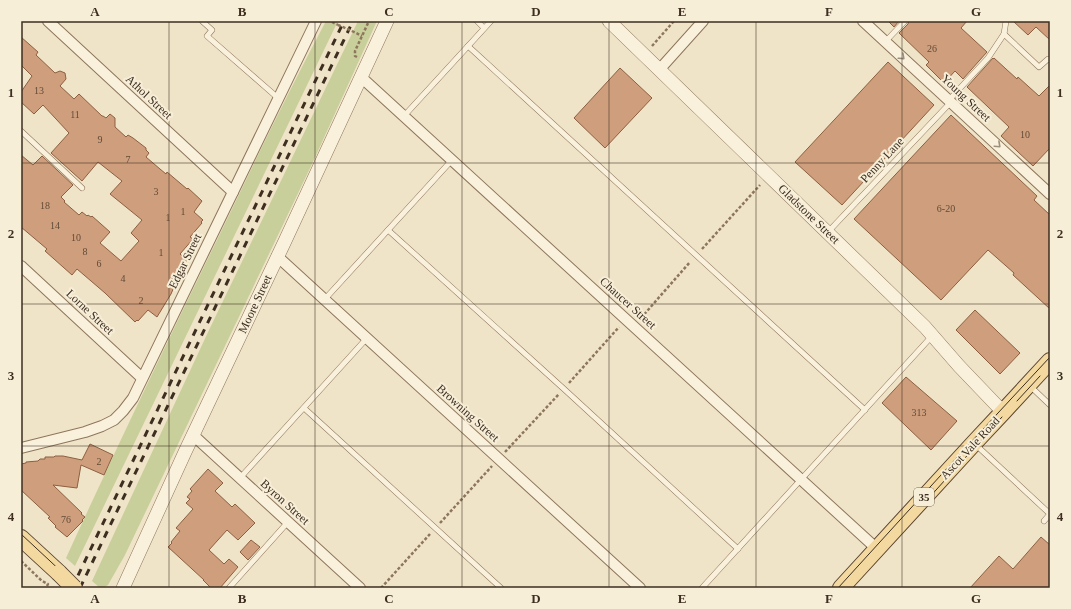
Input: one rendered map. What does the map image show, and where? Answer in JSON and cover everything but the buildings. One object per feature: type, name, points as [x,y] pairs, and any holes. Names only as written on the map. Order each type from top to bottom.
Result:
[{"type":"main road","name":"Ascot Vale Road","points":[[841,588],[1050,362]]},
{"type":"main road","points":[[21,538],[74,588]]},
{"type":"street","name":"Athol Street","points":[[48,21],[233,192]]},
{"type":"street","name":"Edgar Street","points":[[21,448],[85,432],[102,426],[114,420],[124,411],[133,398],[316,21]]},
{"type":"street","name":"Moore Street","points":[[123,588],[387,21]]},
{"type":"street","name":"Gladstone Street","points":[[609,21],[933,336],[959,366],[1003,412]]},
{"type":"street","points":[[659,70],[703,21]]},
{"type":"street","name":"Young Street","points":[[863,21],[1049,192]]},
{"type":"street","name":"Chaucer Street","points":[[361,77],[877,549]]},
{"type":"street","name":"Browning Street","points":[[278,256],[640,588]]},
{"type":"street","name":"Lorne Street","points":[[21,266],[142,378]]},
{"type":"street","name":"Byron Street","points":[[193,435],[360,588]]},
{"type":"lane","points":[[202,21],[212,30],[207,36],[278,98]]},
{"type":"lane","points":[[477,21],[484,28]]},
{"type":"lane","points":[[404,116],[491,21]]},
{"type":"lane","points":[[885,42],[905,21]]},
{"type":"lane","points":[[1006,21],[1004,34],[1039,67],[1048,59],[1050,60]]},
{"type":"lane","name":"Penny Lane","points":[[828,233],[950,101],[988,58],[1004,34]]},
{"type":"lane","points":[[468,46],[865,410]]},
{"type":"lane","points":[[21,131],[82,188]]},
{"type":"lane","points":[[325,300],[452,160]]},
{"type":"lane","points":[[388,230],[738,549]]},
{"type":"lane","points":[[702,588],[933,336]]},
{"type":"lane","points":[[240,478],[367,338]]},
{"type":"lane","points":[[1029,385],[1050,405]]},
{"type":"lane","points":[[304,408],[501,588]]},
{"type":"lane","points":[[974,443],[1050,514],[1044,521]]},
{"type":"lane","points":[[229,588],[288,522]]},
{"type":"path","points":[[644,55],[674,21]]},
{"type":"path","points":[[332,22],[362,36]]},
{"type":"path","points":[[21,561],[42,581],[48,584],[46,588]]},
{"type":"green space","points":[[326,21],[338,21],[75,566],[66,558],[84,518],[258,156]]},
{"type":"green space","points":[[358,21],[377,21],[313,162],[125,555],[108,585],[100,588],[92,581],[209,330]]},
{"type":"tram line","points":[[838,588],[1050,357]]},
{"type":"tram line","points":[[1017,401],[1040,376]]},
{"type":"tram line","points":[[927,500],[1002,417]]},
{"type":"tram line","points":[[21,534],[79,588]]},
{"type":"railway","points":[[72,588],[344,21]]},
{"type":"railway","points":[[80,588],[353,21]]}]
